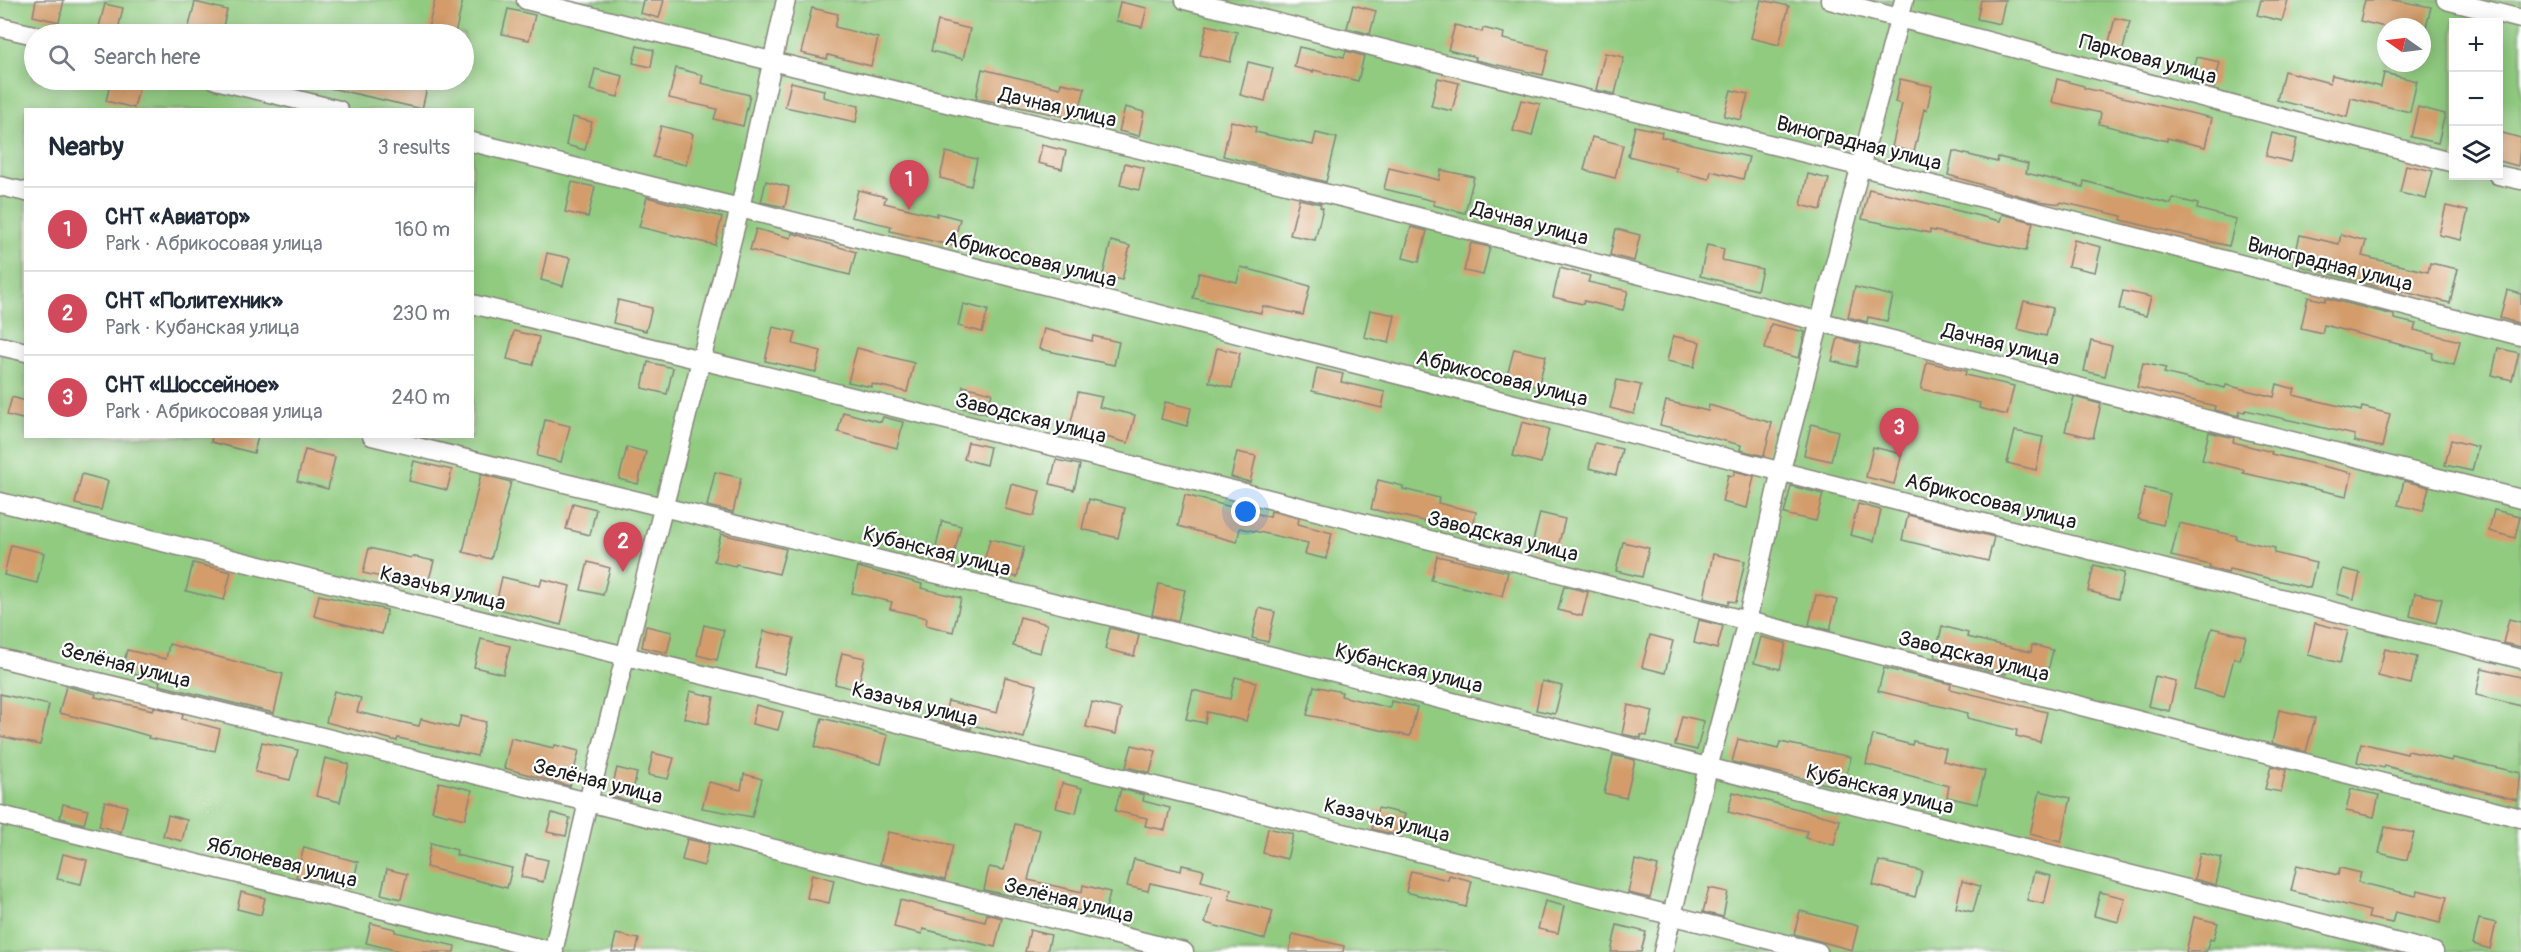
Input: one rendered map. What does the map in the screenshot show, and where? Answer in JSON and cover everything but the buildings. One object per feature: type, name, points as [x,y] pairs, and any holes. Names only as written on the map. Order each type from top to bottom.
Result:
[{"type":"street","name":"Дачная улица","points":[[526,0],[1349,199],[1821,322],[2521,499]]},
{"type":"street","points":[[553,952],[588,802],[740,208],[786,0]]},
{"type":"street","name":"Виноградная улица","points":[[1185,0],[1862,167],[2521,336]]},
{"type":"street","name":"Парковая улица","points":[[1830,0],[1902,9],[2449,162]]},
{"type":"street","points":[[2446,0],[2521,19]]},
{"type":"street","points":[[1663,952],[1747,621],[1781,470],[1902,9]]},
{"type":"street","points":[[0,27],[24,33]]},
{"type":"street","points":[[257,90],[331,108]]},
{"type":"street","name":"Абрикосовая улица","points":[[474,142],[1318,356],[1781,470],[2521,659]]},
{"type":"street","points":[[2503,175],[2521,180]]},
{"type":"street","points":[[0,186],[24,192]]},
{"type":"street","name":"Заводская улица","points":[[474,304],[1265,498],[2521,818]]},
{"type":"street","points":[[0,346],[24,352]]},
{"type":"street","name":"Кубанская улица","points":[[380,438],[1228,645],[2434,952]]},
{"type":"street","name":"Казачья улица","points":[[0,502],[1818,952]]},
{"type":"street","name":"Зелёная улица","points":[[0,658],[588,802],[1184,952]]},
{"type":"street","name":"Яблоневая улица","points":[[0,815],[553,952]]},
{"type":"green space","points":[[0,0],[2521,0],[2521,952],[0,952]]},
{"type":"place","name":"СНТ «Авиатор»","points":[[909,210]]},
{"type":"place","name":"СНТ «Шоссейное»","points":[[1899,458]]},
{"type":"place","name":"СНТ «Политехник»","points":[[623,572]]}]
